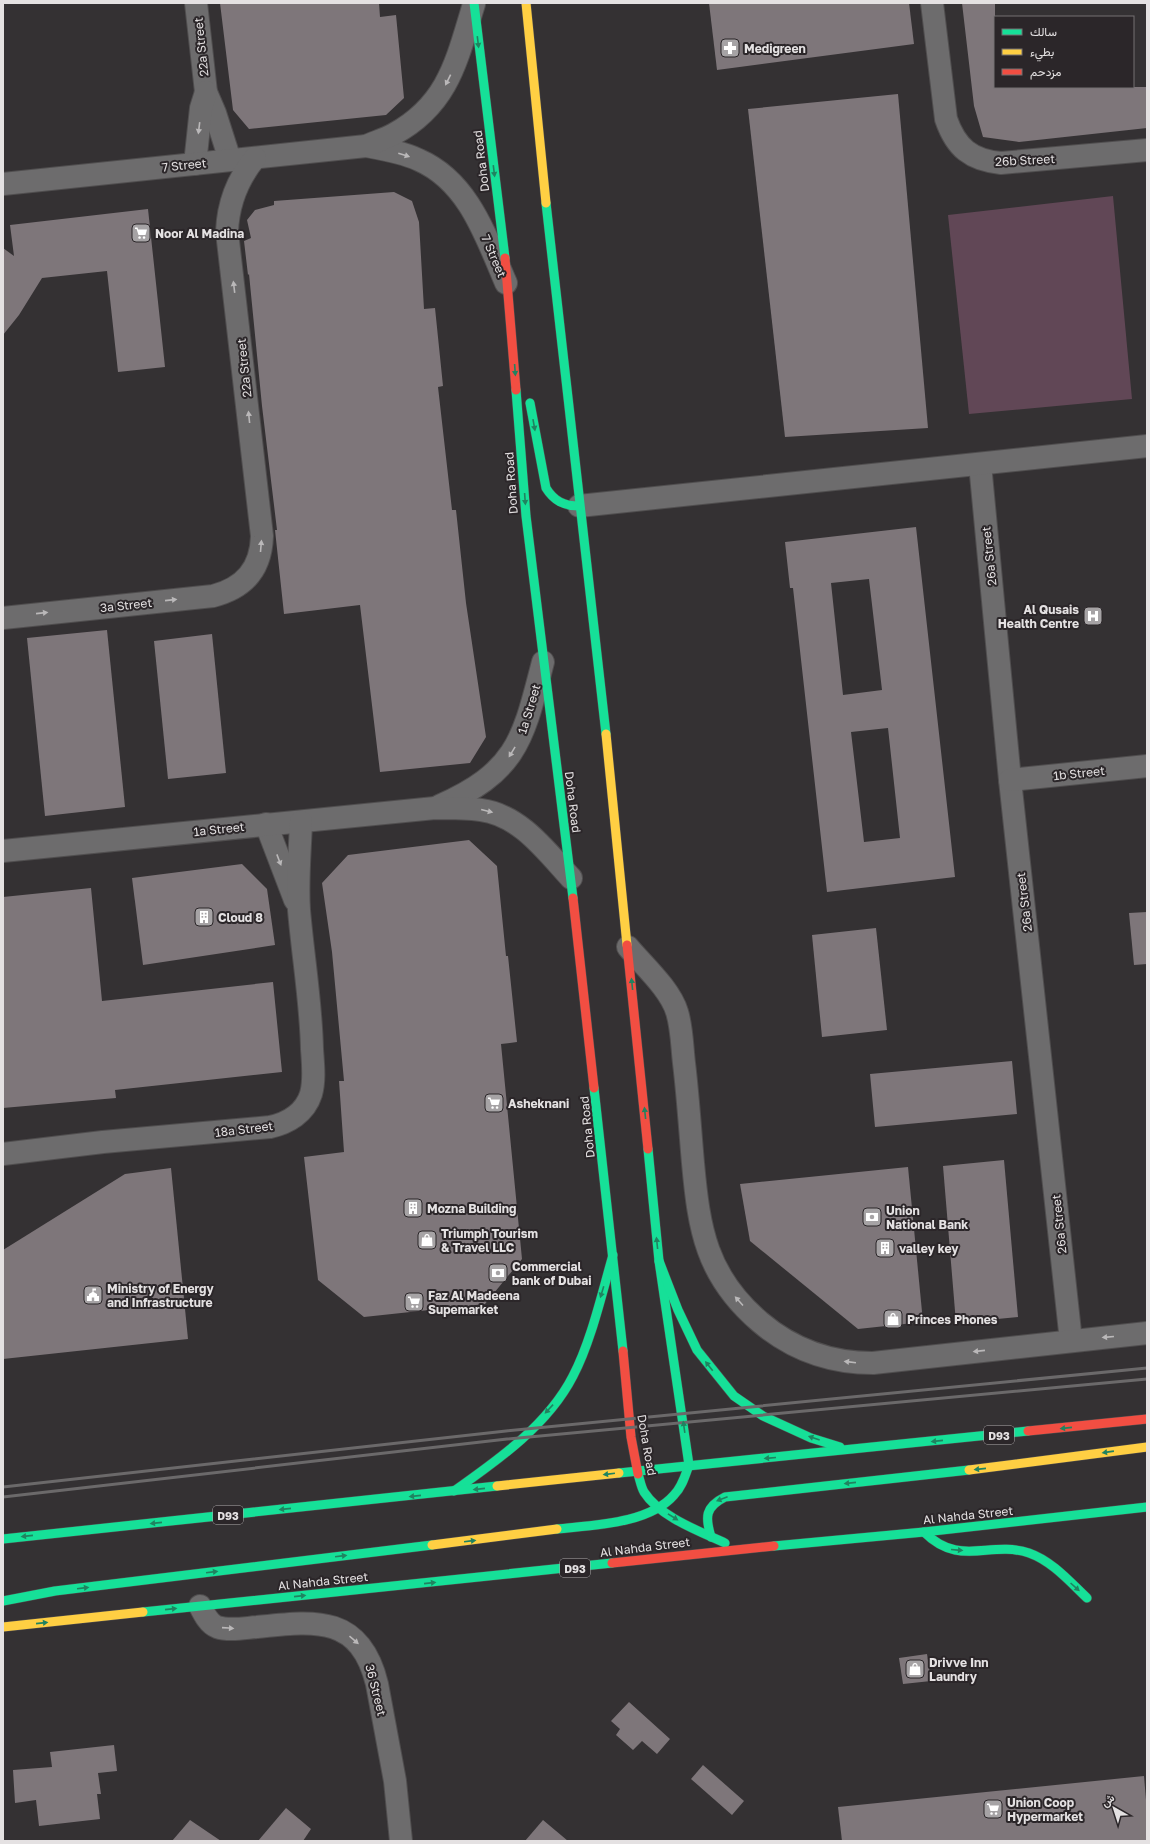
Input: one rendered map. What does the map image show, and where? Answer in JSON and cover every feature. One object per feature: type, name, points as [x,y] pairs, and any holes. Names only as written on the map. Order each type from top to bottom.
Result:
[{"type":"main road","name":"Doha Road","points":[[474,3],[509,290],[526,516],[571,878],[613,1255],[631,1437],[636,1471],[644,1492],[659,1508],[683,1524],[739,1549]]},
{"type":"main road","points":[[3,1601],[55,1591],[593,1526],[646,1515],[669,1501],[679,1490],[686,1478],[689,1465],[659,1261],[628,947],[539,142],[526,3]]},
{"type":"main road","points":[[509,290],[525,376]]},
{"type":"main road","points":[[528,392],[546,488],[551,497],[559,503],[569,507],[579,506]]},
{"type":"main road","points":[[453,1492],[499,1458],[551,1408],[568,1386],[578,1367],[613,1255]]},
{"type":"main road","points":[[659,1261],[678,1310],[697,1350],[734,1396],[763,1416],[811,1438],[851,1450]]},
{"type":"main road","name":"D93","points":[[5,1538],[453,1492],[689,1465],[851,1450],[1147,1419]]},
{"type":"main road","points":[[711,1537],[706,1519],[708,1509],[716,1501],[725,1496],[1033,1463],[1147,1446]]},
{"type":"main road","name":"Al Nahda Street","points":[[3,1627],[739,1549],[924,1532],[1147,1507]]},
{"type":"main road","points":[[924,1532],[938,1545],[950,1550],[1015,1550],[1029,1553],[1053,1567],[1087,1598]]},
{"type":"street","name":"22a Street","points":[[196,3],[206,92],[217,118],[230,160]]},
{"type":"street","name":"7 Street","points":[[3,184],[366,146],[393,135],[413,122],[431,106],[445,87],[456,65],[474,3]]},
{"type":"street","name":"26b Street","points":[[932,3],[946,119],[950,132],[959,145],[970,155],[985,162],[1001,163],[1147,150]]},
{"type":"street","name":"22a Street","points":[[195,164],[201,113],[206,92]]},
{"type":"street","name":"7 Street","points":[[366,146],[395,152],[419,160],[441,172],[459,189],[484,232],[509,290]]},
{"type":"street","name":"22a Street","points":[[245,580],[257,562],[262,549],[262,536],[227,232],[230,205],[234,192],[246,168],[255,158]]},
{"type":"street","points":[[579,506],[1147,446]]},
{"type":"street","name":"26a Street","points":[[980,464],[1010,780],[1071,1341]]},
{"type":"street","name":"3a Street","points":[[3,618],[213,596],[225,593],[245,580]]},
{"type":"street","name":"1a Street","points":[[435,808],[463,796],[496,773],[510,756],[520,739],[528,718],[543,662]]},
{"type":"street","name":"1b Street","points":[[1010,780],[1147,766]]},
{"type":"street","name":"1a Street","points":[[3,851],[435,808],[482,810],[498,814],[513,821],[527,831],[571,878]]},
{"type":"street","name":"18a Street","points":[[3,1154],[103,1142],[270,1127],[284,1123],[297,1114],[308,1102],[313,1085],[313,1076],[311,1025],[299,909],[301,822]]},
{"type":"street","name":"18a Street","points":[[266,824],[299,909]]},
{"type":"street","points":[[628,947],[666,991],[677,1011],[685,1072],[698,1211],[710,1256],[721,1277],[734,1296],[750,1314],[777,1336],[797,1348],[833,1360],[853,1363],[873,1363],[1147,1333]]},
{"type":"street","name":"36 Street","points":[[200,1606],[205,1617],[216,1626],[227,1629],[297,1623],[322,1623],[336,1628],[348,1635],[359,1645],[368,1656],[374,1669],[394,1781],[401,1841]]},
{"type":"shaded area","points":[[1113,196],[1132,399],[969,414],[948,215]]},
{"type":"building","points":[[220,3],[379,3],[380,17],[396,15],[404,98],[386,115],[249,129],[233,110]]},
{"type":"building","points":[[709,3],[909,3],[914,44],[717,70]]},
{"type":"building","points":[[962,3],[995,3],[994,88],[1147,87],[1147,128],[1019,142],[983,137],[974,106]]},
{"type":"building","points":[[898,94],[928,428],[785,437],[748,109]]},
{"type":"building","points":[[394,192],[412,201],[419,222],[424,309],[435,308],[443,386],[438,387],[452,510],[456,510],[466,603],[486,737],[470,763],[380,772],[360,605],[284,614],[275,530],[277,530],[262,406],[249,274],[248,275],[244,241],[251,238],[247,220],[255,210],[274,205],[274,201]]},
{"type":"building","points":[[148,209],[165,367],[118,372],[107,271],[42,278],[19,315],[3,335],[3,248],[14,256],[10,225]]},
{"type":"building","points":[[916,527],[955,877],[827,892],[793,588],[790,588],[785,542]],"holes":[[[869,579],[882,690],[843,695],[831,583]],[[888,728],[900,838],[864,842],[851,732]]]},
{"type":"building","points":[[107,630],[125,807],[45,816],[27,638]]},
{"type":"building","points":[[212,634],[226,773],[168,779],[154,641]]},
{"type":"building","points":[[469,840],[497,866],[506,956],[508,956],[517,1042],[501,1044],[522,1259],[485,1304],[364,1317],[318,1280],[304,1157],[344,1152],[339,1081],[344,1081],[332,952],[322,883],[348,855]]},
{"type":"building","name":"Cloud 8","points":[[242,864],[267,889],[275,945],[143,965],[132,878]]},
{"type":"building","points":[[91,888],[102,1001],[273,982],[282,1072],[115,1090],[116,1098],[3,1108],[3,897]]},
{"type":"building","points":[[1147,912],[1147,964],[1134,965],[1129,913]]},
{"type":"building","points":[[876,928],[887,1030],[822,1037],[812,935]]},
{"type":"building","points":[[1012,1061],[1017,1114],[875,1127],[870,1074]]},
{"type":"building","points":[[1004,1160],[1018,1317],[956,1323],[943,1166]]},
{"type":"building","points":[[908,1167],[923,1322],[858,1329],[750,1241],[740,1184]]},
{"type":"building","name":"Ministry of Energy and Infrastructure","points":[[171,1168],[188,1339],[3,1359],[3,1250],[125,1174]]},
{"type":"building","name":"Drivve Inn Laundry","points":[[927,1654],[931,1681],[903,1684],[899,1658]]},
{"type":"building","points":[[629,1702],[670,1739],[657,1754],[642,1741],[633,1750],[616,1735],[620,1729],[611,1721]]},
{"type":"building","points":[[114,1745],[117,1771],[98,1773],[101,1794],[97,1794],[100,1819],[39,1826],[36,1800],[15,1803],[13,1770],[52,1767],[50,1752]]},
{"type":"building","points":[[703,1765],[744,1801],[732,1815],[691,1779]]},
{"type":"building","name":"Union Coop Hypermarket","points":[[1144,1776],[1147,1812],[1147,1841],[842,1841],[838,1807]]},
{"type":"building","points":[[286,1808],[311,1829],[303,1841],[258,1841]]},
{"type":"building","points":[[190,1820],[221,1841],[172,1841]]},
{"type":"building","points":[[543,1820],[568,1841],[525,1841]]},
{"type":"railway","points":[[3,1487],[506,1431],[1147,1368]]},
{"type":"railway","points":[[3,1497],[507,1439],[1147,1379]]},
{"type":"traffic: fast","points":[[474,3],[505,258]]},
{"type":"traffic: fast","points":[[546,203],[606,734]]},
{"type":"traffic: fast","points":[[516,390],[526,516],[573,898]]},
{"type":"traffic: fast","points":[[530,403],[546,488],[549,493],[560,502],[579,506]]},
{"type":"traffic: fast","points":[[594,1088],[623,1351]]},
{"type":"traffic: fast","points":[[648,1149],[659,1261],[689,1465]]},
{"type":"traffic: fast","points":[[454,1491],[488,1467],[521,1440],[536,1426],[563,1394],[573,1376],[585,1348],[596,1317],[613,1255]]},
{"type":"traffic: fast","points":[[659,1261],[678,1310],[697,1350],[734,1396],[763,1416],[811,1438],[840,1447]]},
{"type":"traffic: fast","points":[[619,1473],[1028,1431]]},
{"type":"traffic: fast","points":[[557,1529],[620,1521],[650,1512],[663,1505],[677,1492],[689,1465]]},
{"type":"traffic: fast","points":[[711,1537],[708,1524],[708,1513],[718,1501],[725,1497],[969,1470]]},
{"type":"traffic: fast","points":[[638,1474],[644,1492],[660,1509],[692,1528],[725,1543]]},
{"type":"traffic: fast","points":[[3,1539],[497,1486]]},
{"type":"traffic: fast","points":[[774,1546],[924,1532],[1147,1507]]},
{"type":"traffic: fast","points":[[924,1532],[937,1543],[950,1549],[962,1551],[1001,1549],[1029,1553],[1053,1567],[1087,1598]]},
{"type":"traffic: fast","points":[[3,1601],[55,1591],[432,1545]]},
{"type":"traffic: fast","points":[[143,1612],[612,1563]]},
{"type":"traffic: slow","points":[[526,3],[546,203]]},
{"type":"traffic: slow","points":[[606,734],[627,945]]},
{"type":"traffic: slow","points":[[969,1470],[1147,1447]]},
{"type":"traffic: slow","points":[[497,1486],[619,1473]]},
{"type":"traffic: slow","points":[[432,1545],[557,1529]]},
{"type":"traffic: slow","points":[[3,1627],[143,1612]]},
{"type":"traffic: jam","points":[[505,258],[516,390]]},
{"type":"traffic: jam","points":[[573,898],[594,1088]]},
{"type":"traffic: jam","points":[[627,945],[648,1149]]},
{"type":"traffic: jam","points":[[623,1351],[631,1437],[638,1474]]},
{"type":"traffic: jam","points":[[1028,1431],[1147,1419]]},
{"type":"traffic: jam","points":[[612,1563],[774,1546]]},
{"type":"place","name":"Medigreen","points":[[730,48]]},
{"type":"place","name":"Noor Al Madina","points":[[141,233]]},
{"type":"place","name":"Al Qusais Health Centre","points":[[1093,616]]},
{"type":"place","name":"Cloud 8","points":[[204,917]]},
{"type":"place","name":"Asheknani","points":[[494,1103]]},
{"type":"place","name":"Mozna Building","points":[[413,1208]]},
{"type":"place","name":"Union National Bank","points":[[872,1217]]},
{"type":"place","name":"Triumph Tourism & Travel LLC","points":[[427,1240]]},
{"type":"place","name":"valley key","points":[[885,1248]]},
{"type":"place","name":"Commercial bank of Dubai","points":[[498,1273]]},
{"type":"place","name":"Ministry of Energy and Infrastructure","points":[[93,1295]]},
{"type":"place","name":"Faz Al Madeena Supemarket","points":[[414,1302]]},
{"type":"place","name":"Princes Phones","points":[[893,1319]]},
{"type":"place","name":"Drivve Inn Laundry","points":[[915,1669]]},
{"type":"place","name":"Union Coop Hypermarket","points":[[993,1809]]}]
